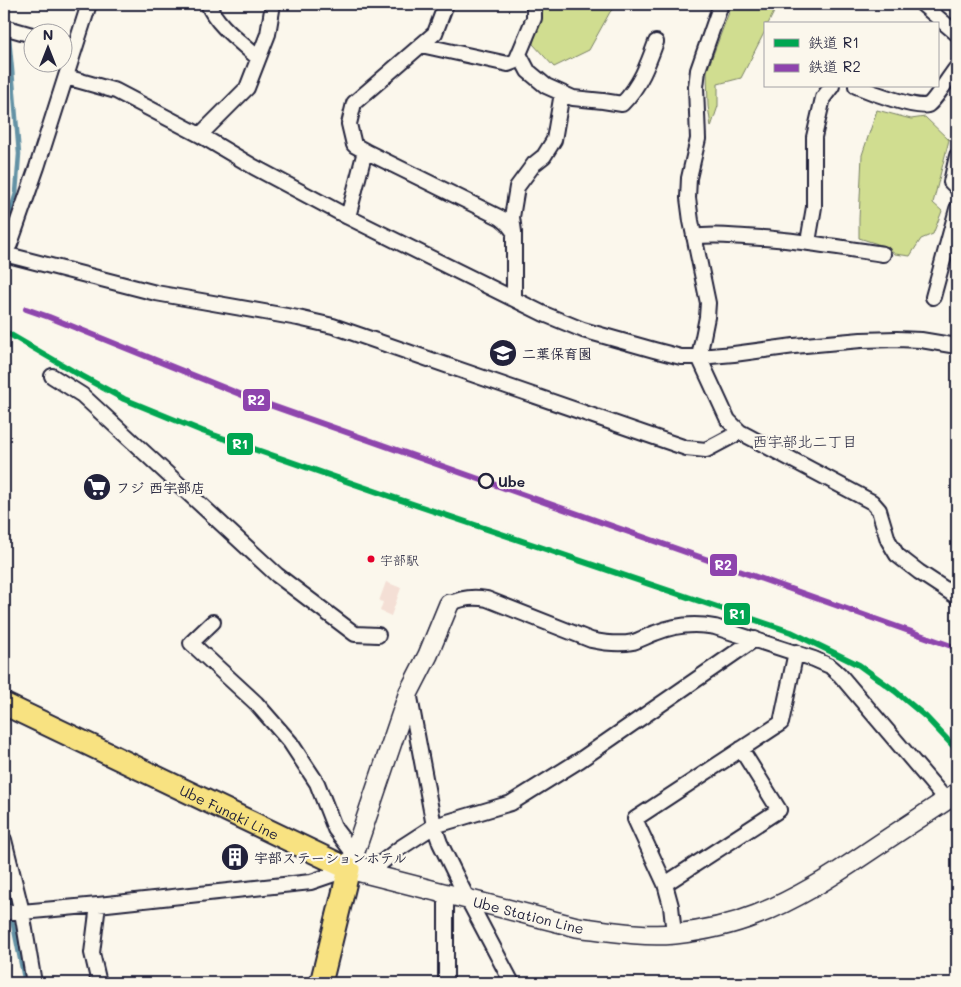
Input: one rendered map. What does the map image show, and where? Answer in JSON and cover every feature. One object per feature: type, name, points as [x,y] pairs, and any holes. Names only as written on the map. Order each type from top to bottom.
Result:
[{"type":"main road","points":[[321,983],[352,862],[409,692],[428,655],[449,604]]},
{"type":"main road","name":"Ube Funaki Line","points":[[4,704],[352,862]]},
{"type":"main road","name":"Ube Station Line","points":[[352,862],[446,893],[577,927],[643,934],[674,934],[723,925],[755,916],[781,905],[838,872],[952,796]]},
{"type":"street","points":[[72,40],[89,4]]},
{"type":"street","points":[[208,4],[222,26],[258,58]]},
{"type":"street","points":[[200,134],[247,88],[268,34],[273,4]]},
{"type":"street","points":[[446,4],[435,33],[354,104],[349,124],[354,145],[501,218],[514,232]]},
{"type":"street","points":[[421,45],[508,64],[516,61],[534,18],[534,4]]},
{"type":"street","points":[[721,4],[698,70],[696,87],[698,139],[689,178],[688,198],[708,303],[699,357],[728,420],[740,432],[872,502],[879,510],[888,540],[897,555],[918,572],[957,597]]},
{"type":"street","points":[[922,4],[957,34]]},
{"type":"street","points":[[4,27],[22,32]]},
{"type":"street","points":[[519,54],[528,71],[546,86],[573,98],[622,104],[638,85],[656,42]]},
{"type":"street","points":[[862,88],[922,106],[929,105],[957,67]]},
{"type":"street","points":[[66,72],[37,168],[10,244],[4,252],[12,256],[156,293],[333,326],[686,448],[706,450],[740,432]]},
{"type":"street","points":[[66,77],[116,91],[200,134],[254,167],[348,217],[544,314],[584,330],[681,357],[734,354],[861,340],[922,340],[957,346]]},
{"type":"street","points":[[808,242],[814,207],[814,137],[823,98],[830,88]]},
{"type":"street","points":[[514,298],[514,232],[512,217],[517,187],[534,164],[544,156],[554,140],[562,93]]},
{"type":"street","points":[[348,217],[365,151]]},
{"type":"street","points":[[957,156],[951,182],[957,188]]},
{"type":"street","points":[[933,297],[957,209]]},
{"type":"street","points":[[694,237],[705,235],[808,242],[883,254]]},
{"type":"street","points":[[52,376],[82,395],[277,575],[355,634],[378,635]]},
{"type":"street","points":[[449,604],[458,599],[487,598],[591,640],[604,643],[620,644],[690,624],[703,624],[814,658],[830,666],[840,675],[952,796]]},
{"type":"street","points":[[213,622],[191,643],[256,703],[290,742],[316,783],[335,829],[352,862]]},
{"type":"street","points":[[4,912],[98,905],[311,882],[352,862],[382,862],[434,826],[511,803],[588,755],[756,639]]},
{"type":"street","points":[[674,934],[671,906],[665,884],[635,819],[781,723],[796,652]]},
{"type":"street","points":[[409,692],[434,826],[440,843],[512,983]]},
{"type":"street","points":[[665,884],[779,810],[741,749]]},
{"type":"street","points":[[4,840],[22,912],[34,983]]},
{"type":"street","points":[[446,893],[446,983]]},
{"type":"street","points":[[98,905],[92,953],[99,983]]},
{"type":"shaded area","points":[[386,582],[401,588],[391,616],[380,611],[383,602],[379,601]]},
{"type":"green space","points":[[542,4],[618,4],[610,12],[589,50],[554,67],[533,44]]},
{"type":"green space","points":[[732,4],[780,4],[769,22],[764,22],[764,33],[741,78],[718,84],[718,106],[711,127],[707,71]]},
{"type":"green space","points":[[877,110],[911,119],[925,117],[949,140],[933,203],[942,211],[933,234],[921,239],[910,256],[895,254],[884,246],[859,238],[862,155]]},
{"type":"waterway","points":[[4,232],[16,193],[19,154],[7,17],[9,4]]},
{"type":"waterway","points":[[4,881],[25,983]]},
{"type":"railway","points":[[4,331],[124,399],[202,431],[470,524]]},
{"type":"rail line","name":"R2","points":[[26,309],[247,397],[957,648]]},
{"type":"rail line","name":"R1","points":[[4,331],[124,399],[202,431],[791,632],[859,665],[895,691],[926,717],[957,750]]},
{"type":"place","name":"二葉保育園","points":[[503,353]]},
{"type":"place","name":"Ube","points":[[486,481]]},
{"type":"place","name":"フジ 西宇部店","points":[[97,487]]},
{"type":"place","name":"宇部駅","points":[[371,559]]},
{"type":"place","name":"宇部ステーションホテル","points":[[235,857]]},
{"type":"district","name":"西宇部北二丁目","points":[[805,441]]}]
